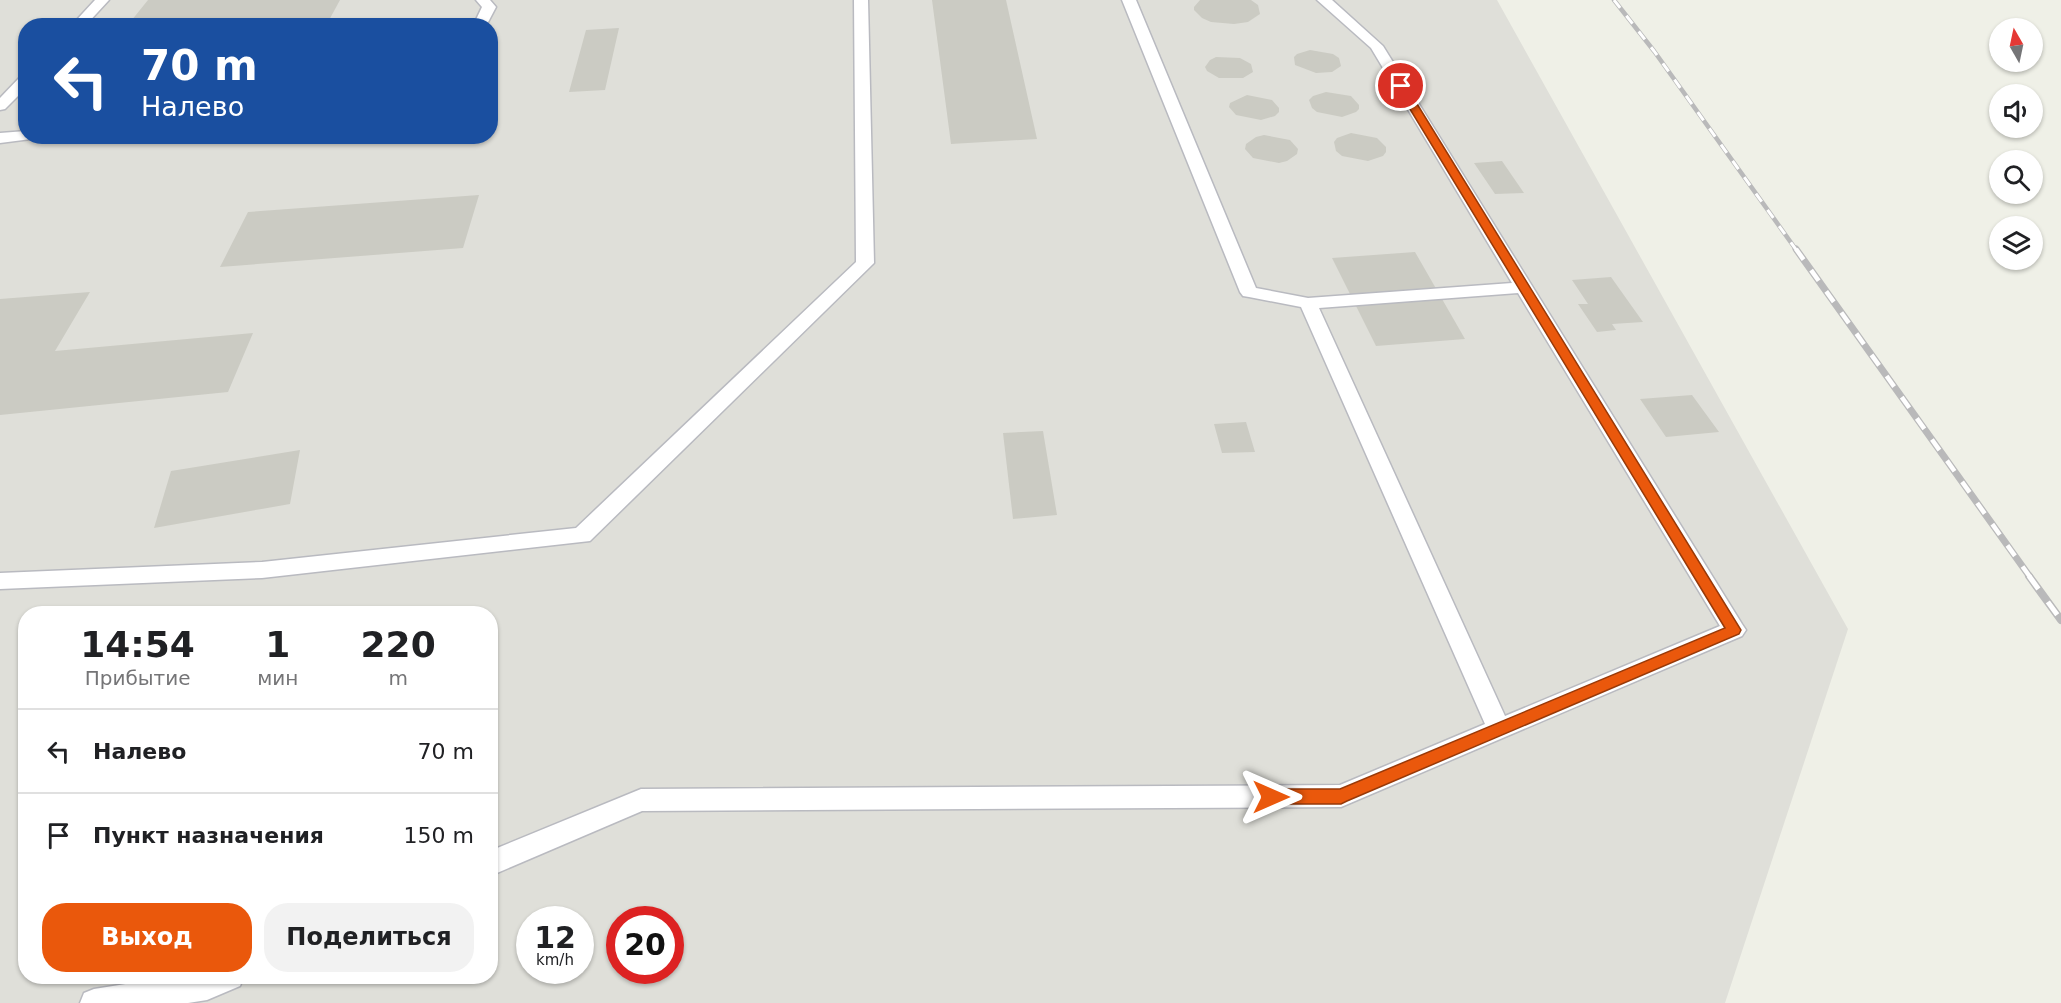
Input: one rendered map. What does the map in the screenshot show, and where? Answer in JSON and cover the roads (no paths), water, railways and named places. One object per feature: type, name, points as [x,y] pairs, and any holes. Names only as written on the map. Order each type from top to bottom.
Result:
[{"type":"lane","points":[[85,18],[102,0]]},
{"type":"lane","points":[[483,0],[489,7],[483,18]]},
{"type":"lane","points":[[0,581],[262,570],[582,535],[866,263],[861,0]]},
{"type":"lane","points":[[1129,0],[1249,292],[1308,303],[1526,287]]},
{"type":"lane","points":[[498,861],[641,800],[1341,796],[1734,630],[1526,287],[1376,46],[1324,0]]},
{"type":"lane","points":[[0,106],[18,87]]},
{"type":"lane","points":[[0,138],[18,137]]},
{"type":"lane","points":[[1308,303],[1499,729]]},
{"type":"lane","points":[[94,1003],[213,989]]},
{"type":"railway","points":[[1614,0],[1654,51],[1797,251]]},
{"type":"railway","points":[[1796,249],[2030,577]]},
{"type":"railway","points":[[2029,576],[2061,620]]}]
